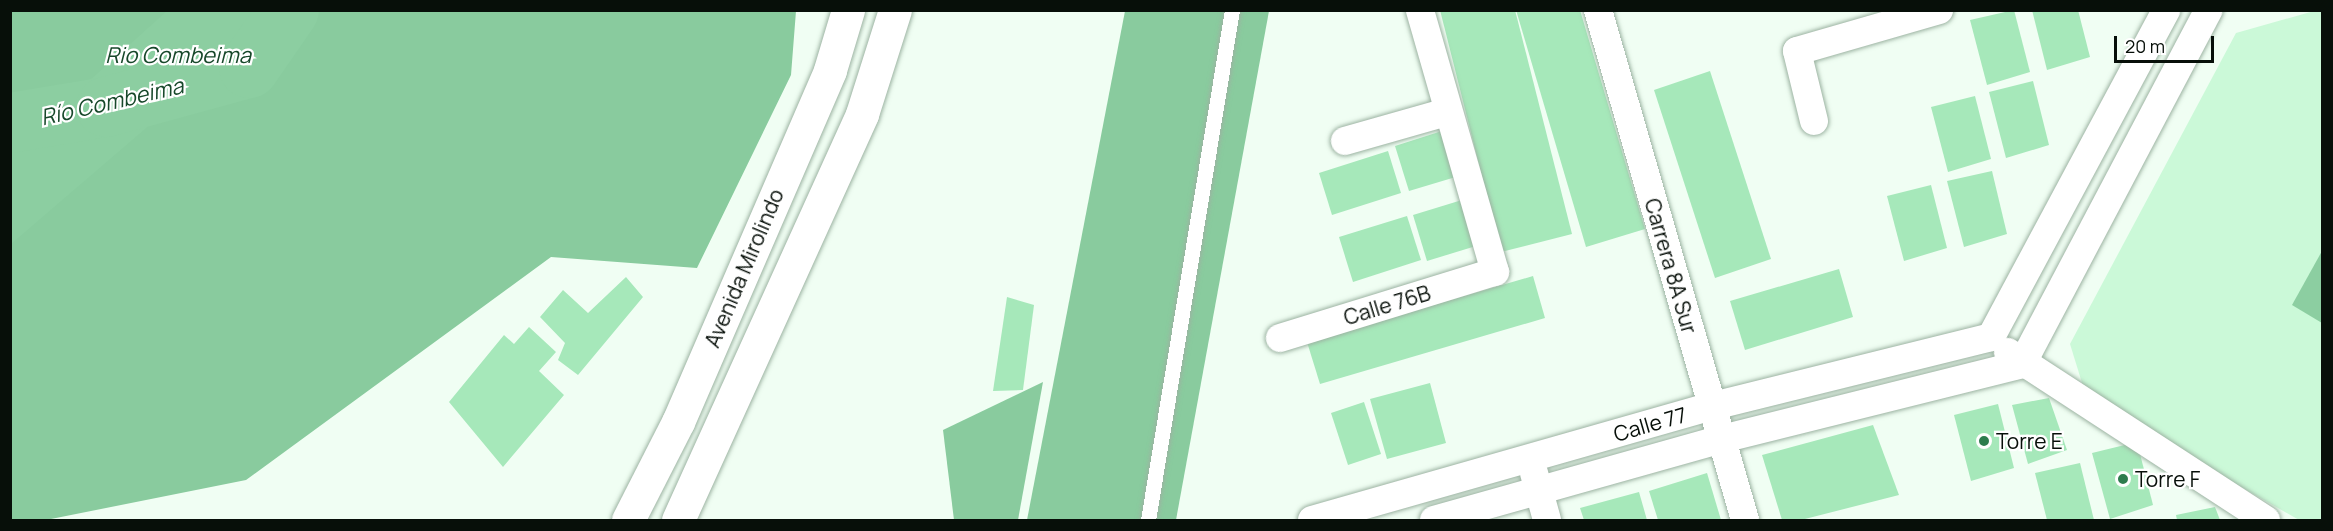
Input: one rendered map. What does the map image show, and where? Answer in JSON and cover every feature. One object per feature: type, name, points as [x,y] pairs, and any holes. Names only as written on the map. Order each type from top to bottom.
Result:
[{"type":"main road","name":"Avenida Mirolindo","points":[[628,520],[678,422],[830,70],[848,10]]},
{"type":"main road","name":"Avenida Mirolindo","points":[[678,520],[862,114],[895,10]]},
{"type":"street","points":[[1345,141],[1448,112],[1420,10]]},
{"type":"street","name":"Carrera 8A Sur","points":[[1598,10],[1745,520]]},
{"type":"street","points":[[1814,121],[1797,51],[1939,10]]},
{"type":"street","points":[[2166,10],[1991,337],[2022,364],[2266,520]]},
{"type":"street","points":[[2022,364],[2209,10]]},
{"type":"street","name":"Calle 76B","points":[[1280,338],[1495,272],[1448,112]]},
{"type":"street","name":"Calle 77","points":[[1312,520],[1713,406],[1991,337]]},
{"type":"street","name":"Calle 77","points":[[1434,520],[1722,439],[2022,364]]},
{"type":"street","points":[[1530,459],[1547,520]]},
{"type":"lane","points":[[1148,520],[1232,10]]},
{"type":"shaded area","points":[[10,11],[796,11],[791,75],[697,268],[551,257],[246,480],[46,520],[11,520]]},
{"type":"shaded area","points":[[1125,11],[1269,11],[1176,520],[1027,520]]},
{"type":"shaded area","points":[[2314,11],[2322,11],[2322,520],[2299,520],[2087,399],[2070,344],[2236,33]]},
{"type":"shaded area","points":[[1043,382],[1018,520],[954,520],[943,430]]},
{"type":"water","name":"Rio Combeima","points":[[167,11],[319,11],[317,19],[152,123],[11,244],[11,151]]},
{"type":"water","points":[[2322,251],[2322,323],[2292,305]]},
{"type":"building","points":[[1440,10],[1515,10],[1572,234],[1501,252]]},
{"type":"building","points":[[1516,10],[1580,10],[1645,229],[1586,247]]},
{"type":"building","points":[[2014,10],[2030,72],[1987,85],[1970,20]]},
{"type":"building","points":[[2032,10],[2078,10],[2090,57],[2047,70]]},
{"type":"building","points":[[1710,71],[1771,259],[1715,278],[1654,90]]},
{"type":"building","points":[[2033,81],[2049,145],[2006,158],[1989,92]]},
{"type":"building","points":[[1975,96],[1991,159],[1948,172],[1931,107]]},
{"type":"building","points":[[1445,130],[1459,176],[1409,191],[1395,146]]},
{"type":"building","points":[[1388,151],[1401,193],[1332,215],[1319,173]]},
{"type":"building","points":[[1992,171],[2007,234],[1964,247],[1947,181]]},
{"type":"building","points":[[1931,185],[1947,248],[1904,261],[1887,196]]},
{"type":"building","points":[[1462,200],[1476,246],[1427,261],[1413,215]]},
{"type":"building","points":[[1407,216],[1421,260],[1353,282],[1339,237]]},
{"type":"building","points":[[1839,269],[1853,317],[1745,350],[1730,301]]},
{"type":"building","points":[[1533,276],[1545,318],[1320,384],[1307,342]]},
{"type":"building","points":[[626,277],[643,297],[578,375],[558,360],[565,343],[540,317],[563,290],[588,313]]},
{"type":"building","points":[[1007,297],[1034,305],[1023,390],[993,391]]},
{"type":"building","points":[[529,327],[556,352],[539,371],[564,395],[503,467],[449,402],[504,335],[514,344]]},
{"type":"building","points":[[1430,383],[1446,443],[1387,459],[1370,399]]},
{"type":"building","name":"Torre E","points":[[2049,398],[2067,450],[2028,464],[2012,405]]},
{"type":"building","points":[[1364,402],[1381,454],[1348,465],[1331,413]]},
{"type":"building","name":"Torre E","points":[[1998,404],[2014,468],[1971,481],[1954,415]]},
{"type":"building","points":[[1873,425],[1899,495],[1801,520],[1782,520],[1762,455]]},
{"type":"building","name":"Torre F","points":[[2137,442],[2153,505],[2110,519],[2092,453]]},
{"type":"building","name":"Torre F","points":[[2080,463],[2094,520],[2047,520],[2035,473]]},
{"type":"building","points":[[1707,473],[1721,520],[1658,520],[1649,491]]},
{"type":"building","points":[[1639,492],[1647,520],[1584,520],[1580,508]]},
{"type":"building","points":[[2215,507],[2220,520],[2177,520],[2176,515]]},
{"type":"waterway","name":"Río Combeima","points":[[10,123],[106,107],[249,68],[289,10]]},
{"type":"place","name":"Torre E","points":[[1984,441]]},
{"type":"place","name":"Torre F","points":[[2123,479]]}]
